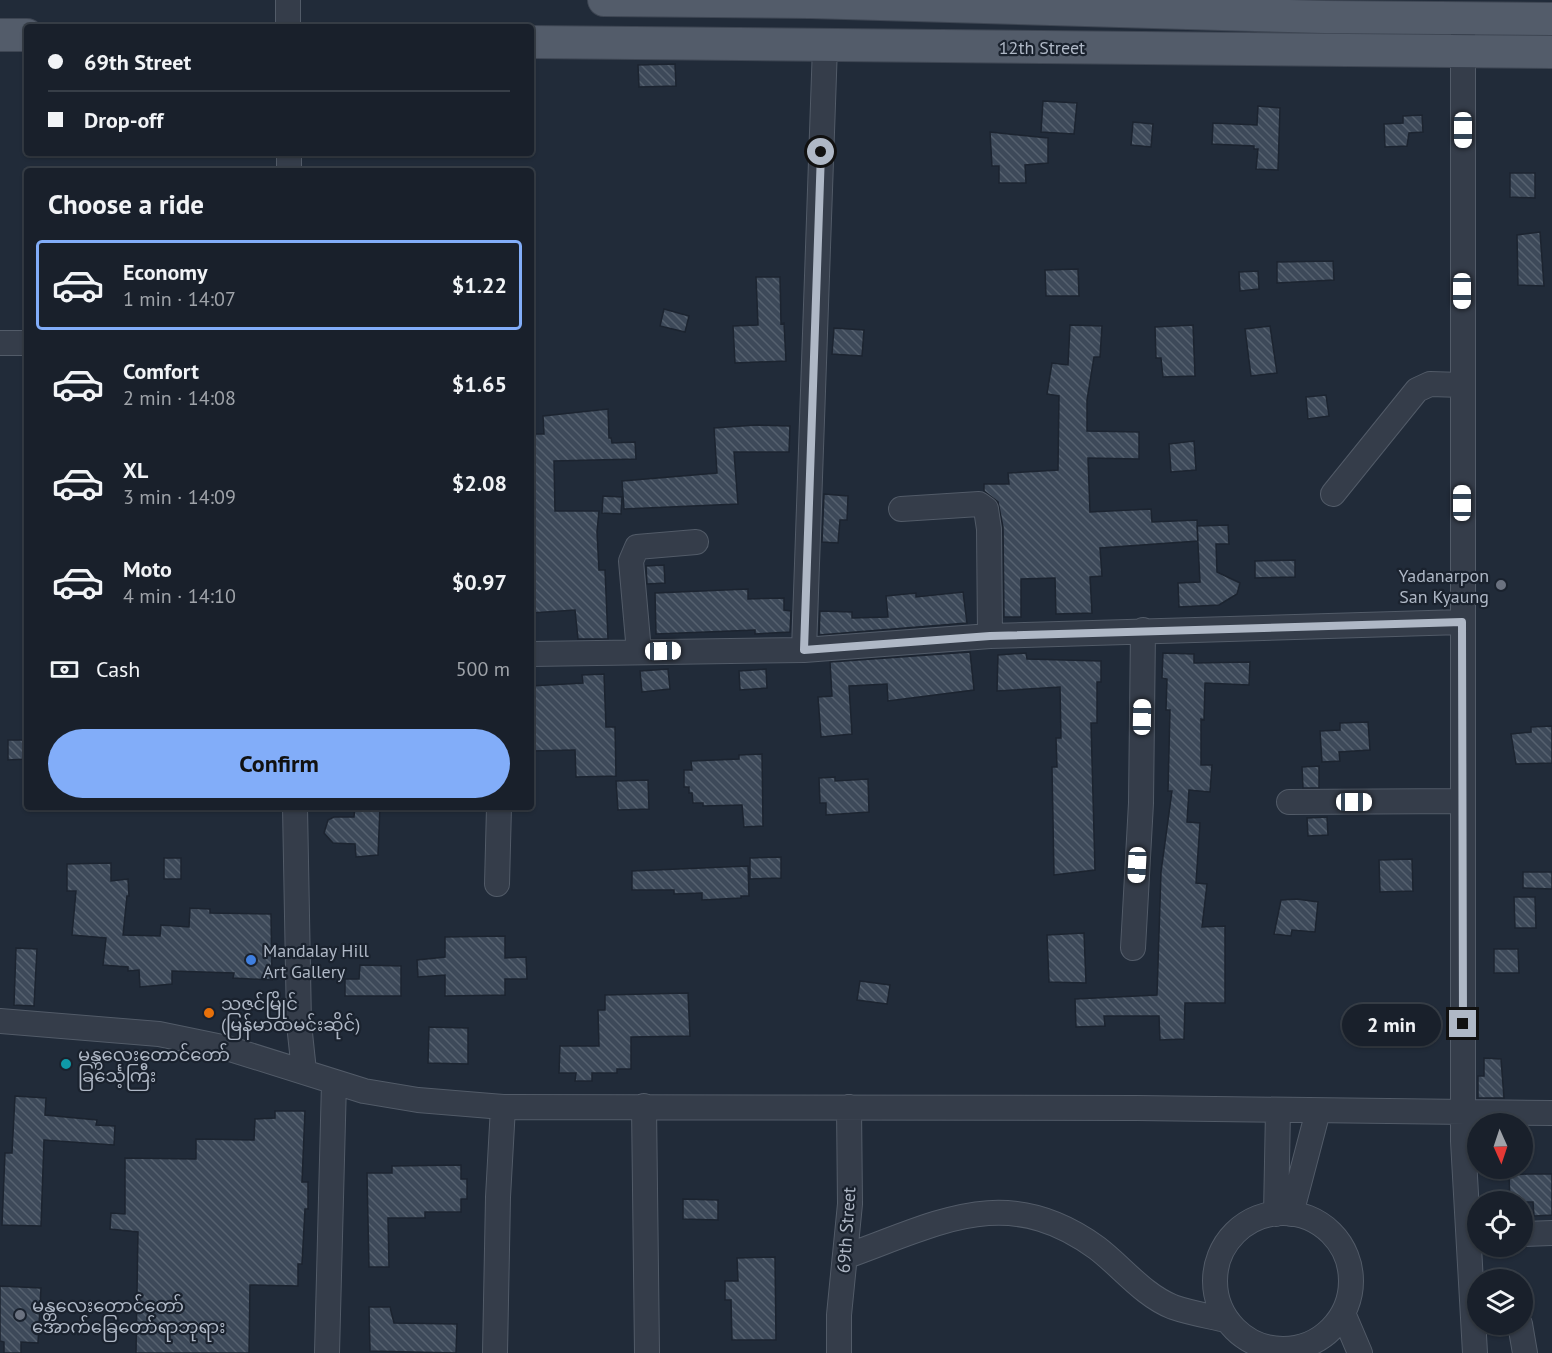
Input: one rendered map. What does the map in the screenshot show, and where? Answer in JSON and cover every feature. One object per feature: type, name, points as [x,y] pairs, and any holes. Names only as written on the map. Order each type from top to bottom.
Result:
[{"type":"main road","name":"12th Street","points":[[604,0],[810,2],[1324,17],[1552,18]]},
{"type":"main road","points":[[0,34],[24,35]]},
{"type":"main road","name":"12th Street","points":[[534,42],[1552,52]]},
{"type":"street","points":[[288,0],[288,24]]},
{"type":"street","points":[[1464,18],[1463,1113],[1469,1191]]},
{"type":"street","points":[[804,650],[816,242],[825,46]]},
{"type":"street","points":[[0,343],[24,343]]},
{"type":"street","points":[[1333,494],[1417,390],[1430,384],[1462,385]]},
{"type":"street","points":[[901,509],[983,506],[988,517],[989,529],[990,636]]},
{"type":"street","points":[[639,652],[631,561],[633,553],[637,547],[646,544],[696,542]]},
{"type":"street","points":[[534,654],[804,650],[990,636],[1462,622]]},
{"type":"street","points":[[1133,948],[1141,803],[1143,630]]},
{"type":"street","points":[[1289,802],[1462,801]]},
{"type":"street","points":[[295,810],[299,1024],[304,1071]]},
{"type":"street","points":[[497,884],[499,810]]},
{"type":"street","points":[[0,1021],[159,1034],[227,1048],[334,1082],[393,1097],[503,1107],[849,1107],[1552,1113]]},
{"type":"street","points":[[327,1353],[334,1082]]},
{"type":"street","points":[[644,1106],[646,1353]]},
{"type":"street","points":[[495,1353],[498,1197],[503,1107]]},
{"type":"street","name":"69th Street","points":[[839,1353],[839,1315],[847,1256],[850,1204],[849,1107]]},
{"type":"street","points":[[1278,1110],[1284,1214]]},
{"type":"street","points":[[1284,1214],[1318,1111]]},
{"type":"street","points":[[847,1256],[957,1217],[980,1212],[1012,1212],[1051,1222],[1076,1234],[1154,1296],[1172,1306],[1226,1320],[1251,1341],[1266,1347],[1282,1349],[1298,1347],[1324,1335],[1343,1313],[1351,1285],[1346,1256],[1339,1243],[1318,1224],[1284,1214],[1262,1217],[1237,1231],[1219,1257],[1215,1290],[1226,1320]]},
{"type":"street","points":[[1533,1234],[1552,1233]]},
{"type":"street","points":[[1473,1257],[1475,1353]]},
{"type":"street","points":[[1343,1313],[1360,1353]]},
{"type":"street","points":[[1523,1335],[1525,1353]]},
{"type":"building","points":[[675,64],[676,86],[639,87],[638,65]]},
{"type":"building","points":[[1043,101],[1077,103],[1074,134],[1041,132]]},
{"type":"building","points":[[1258,106],[1280,108],[1278,170],[1256,169],[1258,149],[1254,149],[1254,146],[1212,144],[1213,123],[1257,125]]},
{"type":"building","points":[[1422,115],[1423,132],[1409,133],[1407,146],[1385,147],[1384,124],[1403,123],[1403,116]]},
{"type":"building","points":[[1133,122],[1153,124],[1151,147],[1131,145]]},
{"type":"building","points":[[990,132],[1048,138],[1048,163],[1025,165],[1026,183],[999,183],[999,166],[992,166]]},
{"type":"building","points":[[1510,173],[1535,173],[1535,198],[1510,197]]},
{"type":"building","points":[[1540,232],[1544,286],[1518,285],[1517,235]]},
{"type":"building","points":[[1333,261],[1334,280],[1277,283],[1277,262]]},
{"type":"building","points":[[1078,269],[1079,296],[1046,296],[1045,270]]},
{"type":"building","points":[[1258,271],[1259,289],[1240,291],[1239,272]]},
{"type":"building","points":[[756,277],[780,277],[781,324],[784,323],[786,361],[735,363],[733,326],[758,325]]},
{"type":"building","points":[[664,309],[689,316],[685,332],[660,326]]},
{"type":"building","points":[[1070,325],[1102,326],[1100,357],[1094,357],[1087,400],[1087,431],[1139,432],[1139,459],[1088,458],[1090,512],[1151,509],[1152,522],[1197,520],[1198,541],[1100,548],[1102,576],[1090,577],[1092,613],[1056,614],[1055,578],[1021,579],[1021,617],[1004,617],[1003,527],[998,502],[984,491],[984,484],[1009,484],[1008,473],[1058,470],[1059,396],[1047,394],[1052,363],[1068,365]]},
{"type":"building","points":[[1193,325],[1195,376],[1163,377],[1161,358],[1156,358],[1155,327]]},
{"type":"building","points":[[1270,326],[1277,373],[1251,376],[1245,329]]},
{"type":"building","points":[[834,328],[864,330],[862,356],[832,354]]},
{"type":"building","points":[[1326,395],[1329,416],[1308,419],[1306,397]]},
{"type":"building","points":[[608,409],[609,438],[612,443],[635,442],[636,459],[554,461],[555,511],[599,511],[597,532],[599,570],[605,570],[608,639],[578,639],[575,610],[534,613],[534,434],[544,434],[543,416]]},
{"type":"building","points":[[756,425],[790,426],[789,452],[734,452],[738,504],[624,509],[622,481],[717,473],[714,428]]},
{"type":"building","points":[[1194,441],[1196,470],[1171,472],[1169,444]]},
{"type":"building","points":[[824,494],[848,496],[847,520],[840,520],[838,543],[822,542]]},
{"type":"building","points":[[603,496],[622,497],[621,514],[602,513]]},
{"type":"building","points":[[1228,525],[1229,544],[1216,544],[1217,572],[1240,583],[1237,594],[1219,605],[1179,607],[1178,583],[1200,582],[1197,526]]},
{"type":"building","points":[[1295,560],[1295,577],[1255,578],[1255,561]]},
{"type":"building","points":[[664,565],[665,583],[647,584],[646,566]]},
{"type":"building","points":[[748,589],[748,599],[784,598],[784,610],[791,611],[790,632],[755,634],[755,630],[656,634],[655,593]]},
{"type":"building","points":[[963,592],[967,623],[819,635],[820,611],[852,612],[852,618],[888,617],[886,596],[916,593],[916,597]]},
{"type":"building","points":[[970,652],[974,690],[888,701],[887,684],[849,686],[852,734],[821,737],[818,697],[832,696],[830,662]]},
{"type":"building","points":[[1026,653],[1027,659],[1101,661],[1101,682],[1097,682],[1097,723],[1091,723],[1095,870],[1054,875],[1052,767],[1057,767],[1056,738],[1061,738],[1060,687],[997,691],[998,655]]},
{"type":"building","points":[[1163,653],[1194,654],[1194,663],[1250,662],[1249,685],[1205,683],[1204,720],[1201,719],[1201,765],[1212,765],[1210,792],[1189,790],[1187,822],[1200,823],[1196,883],[1207,884],[1202,927],[1225,926],[1225,1003],[1185,1003],[1184,1039],[1160,1040],[1159,1016],[1104,1016],[1105,1026],[1076,1027],[1075,999],[1157,995],[1161,872],[1172,791],[1168,791],[1170,710],[1166,710],[1167,679],[1162,678]]},
{"type":"building","points":[[668,669],[670,689],[642,692],[640,671]]},
{"type":"building","points":[[766,669],[767,688],[740,690],[739,671]]},
{"type":"building","points":[[604,674],[606,727],[615,727],[616,776],[576,777],[575,750],[534,751],[534,686],[583,683],[582,675]]},
{"type":"building","points":[[1368,722],[1370,750],[1339,752],[1340,761],[1322,762],[1320,731],[1340,730],[1340,723]]},
{"type":"building","points":[[1552,726],[1552,763],[1516,764],[1511,734],[1531,732],[1531,727]]},
{"type":"building","points":[[8,740],[24,740],[24,759],[8,760]]},
{"type":"building","points":[[762,754],[763,826],[744,827],[742,805],[703,806],[703,803],[693,803],[689,787],[684,787],[684,770],[692,770],[691,761],[739,759],[739,755]]},
{"type":"building","points":[[1319,766],[1319,788],[1303,788],[1302,767]]},
{"type":"building","points":[[835,777],[835,781],[868,779],[869,812],[826,815],[826,803],[820,803],[819,778]]},
{"type":"building","points":[[648,780],[649,809],[618,810],[616,781]]},
{"type":"building","points":[[355,810],[380,810],[378,855],[356,857],[355,844],[333,843],[324,833],[328,820],[334,817],[354,817]]},
{"type":"building","points":[[1327,817],[1328,835],[1308,836],[1307,818]]},
{"type":"building","points":[[781,857],[781,878],[750,879],[750,858]]},
{"type":"building","points":[[164,858],[181,858],[181,879],[164,879]]},
{"type":"building","points":[[1412,859],[1413,891],[1380,892],[1379,860]]},
{"type":"building","points":[[111,863],[111,881],[128,879],[129,896],[127,896],[123,935],[160,936],[161,925],[189,927],[190,908],[210,909],[210,913],[271,914],[272,980],[233,978],[234,973],[172,971],[172,984],[140,987],[139,970],[128,971],[128,967],[103,965],[106,938],[72,935],[76,891],[67,891],[67,864]]},
{"type":"building","points":[[748,866],[749,896],[741,896],[741,898],[702,900],[702,893],[674,894],[674,890],[632,890],[632,871]]},
{"type":"building","points":[[1523,872],[1552,872],[1552,889],[1523,888]]},
{"type":"building","points":[[1514,897],[1535,897],[1536,928],[1515,928]]},
{"type":"building","points":[[1297,899],[1318,902],[1315,932],[1292,930],[1291,936],[1274,934],[1281,900]]},
{"type":"building","points":[[1084,933],[1086,983],[1049,982],[1047,935]]},
{"type":"building","points":[[505,936],[505,958],[526,957],[527,979],[505,979],[505,995],[445,996],[445,975],[418,977],[417,960],[445,957],[445,937]]},
{"type":"building","points":[[16,948],[37,949],[34,1006],[14,1005]]},
{"type":"building","points":[[1494,949],[1518,949],[1519,973],[1494,973]]},
{"type":"building","points":[[360,965],[401,966],[401,996],[345,996],[345,979],[359,979]]},
{"type":"building","points":[[860,981],[890,985],[887,1004],[857,1000]]},
{"type":"building","points":[[688,993],[690,1036],[631,1037],[631,1069],[617,1069],[617,1073],[592,1073],[592,1081],[575,1081],[576,1073],[559,1073],[560,1046],[599,1046],[598,1010],[605,1010],[605,995]]},
{"type":"building","points":[[429,1027],[468,1028],[468,1064],[428,1063]]},
{"type":"building","points":[[1484,1058],[1501,1059],[1504,1098],[1478,1098],[1478,1076],[1484,1076]]},
{"type":"building","points":[[15,1096],[46,1098],[45,1115],[97,1120],[96,1125],[115,1126],[114,1145],[44,1140],[41,1226],[2,1225],[5,1153],[12,1153]]},
{"type":"building","points":[[275,1111],[305,1111],[302,1182],[308,1182],[308,1209],[305,1209],[302,1264],[298,1264],[298,1286],[250,1285],[249,1353],[136,1353],[138,1232],[110,1229],[111,1213],[125,1214],[125,1158],[196,1159],[196,1139],[254,1140],[255,1119],[275,1118]]},
{"type":"building","points":[[461,1165],[461,1179],[467,1179],[467,1199],[461,1199],[461,1212],[425,1212],[425,1218],[388,1218],[389,1267],[369,1267],[367,1173],[392,1173],[392,1166]]},
{"type":"building","points":[[1533,1174],[1552,1174],[1552,1215],[1534,1216],[1533,1191],[1510,1191],[1509,1179],[1533,1179]]},
{"type":"building","points":[[683,1199],[718,1200],[718,1220],[683,1219]]},
{"type":"building","points":[[775,1257],[776,1340],[732,1340],[731,1300],[725,1300],[725,1281],[738,1281],[737,1258]]},
{"type":"building","name":"မန္တ‌လေးတောင်တော် အောက်ခြေတော်ရာဘုရား‌","points":[[0,1286],[41,1288],[38,1343],[21,1342],[21,1353],[4,1353],[4,1342],[0,1341]]},
{"type":"building","points":[[369,1307],[390,1307],[394,1323],[457,1324],[456,1353],[370,1351]]},
{"type":"place","name":"Yadanarpon San Kyaung","points":[[1501,585]]},
{"type":"place","name":"Mandalay Hill Art Gallery","points":[[251,960]]},
{"type":"place","name":"သဇင်မြိုင် (မြန်မာထမင်းဆိုင်)","points":[[209,1013]]},
{"type":"place","name":"မန္တလေးတောင်တော် ‌ခြင်္သေ့ကြီး","points":[[66,1064]]},
{"type":"place","name":"မန္တ‌လေးတောင်တော် အောက်ခြေတော်ရာဘုရား‌","points":[[20,1315]]},
{"type":"route","points":[[821,152],[816,242],[804,650],[990,636],[1348,623],[1462,622],[1463,1024]]}]
